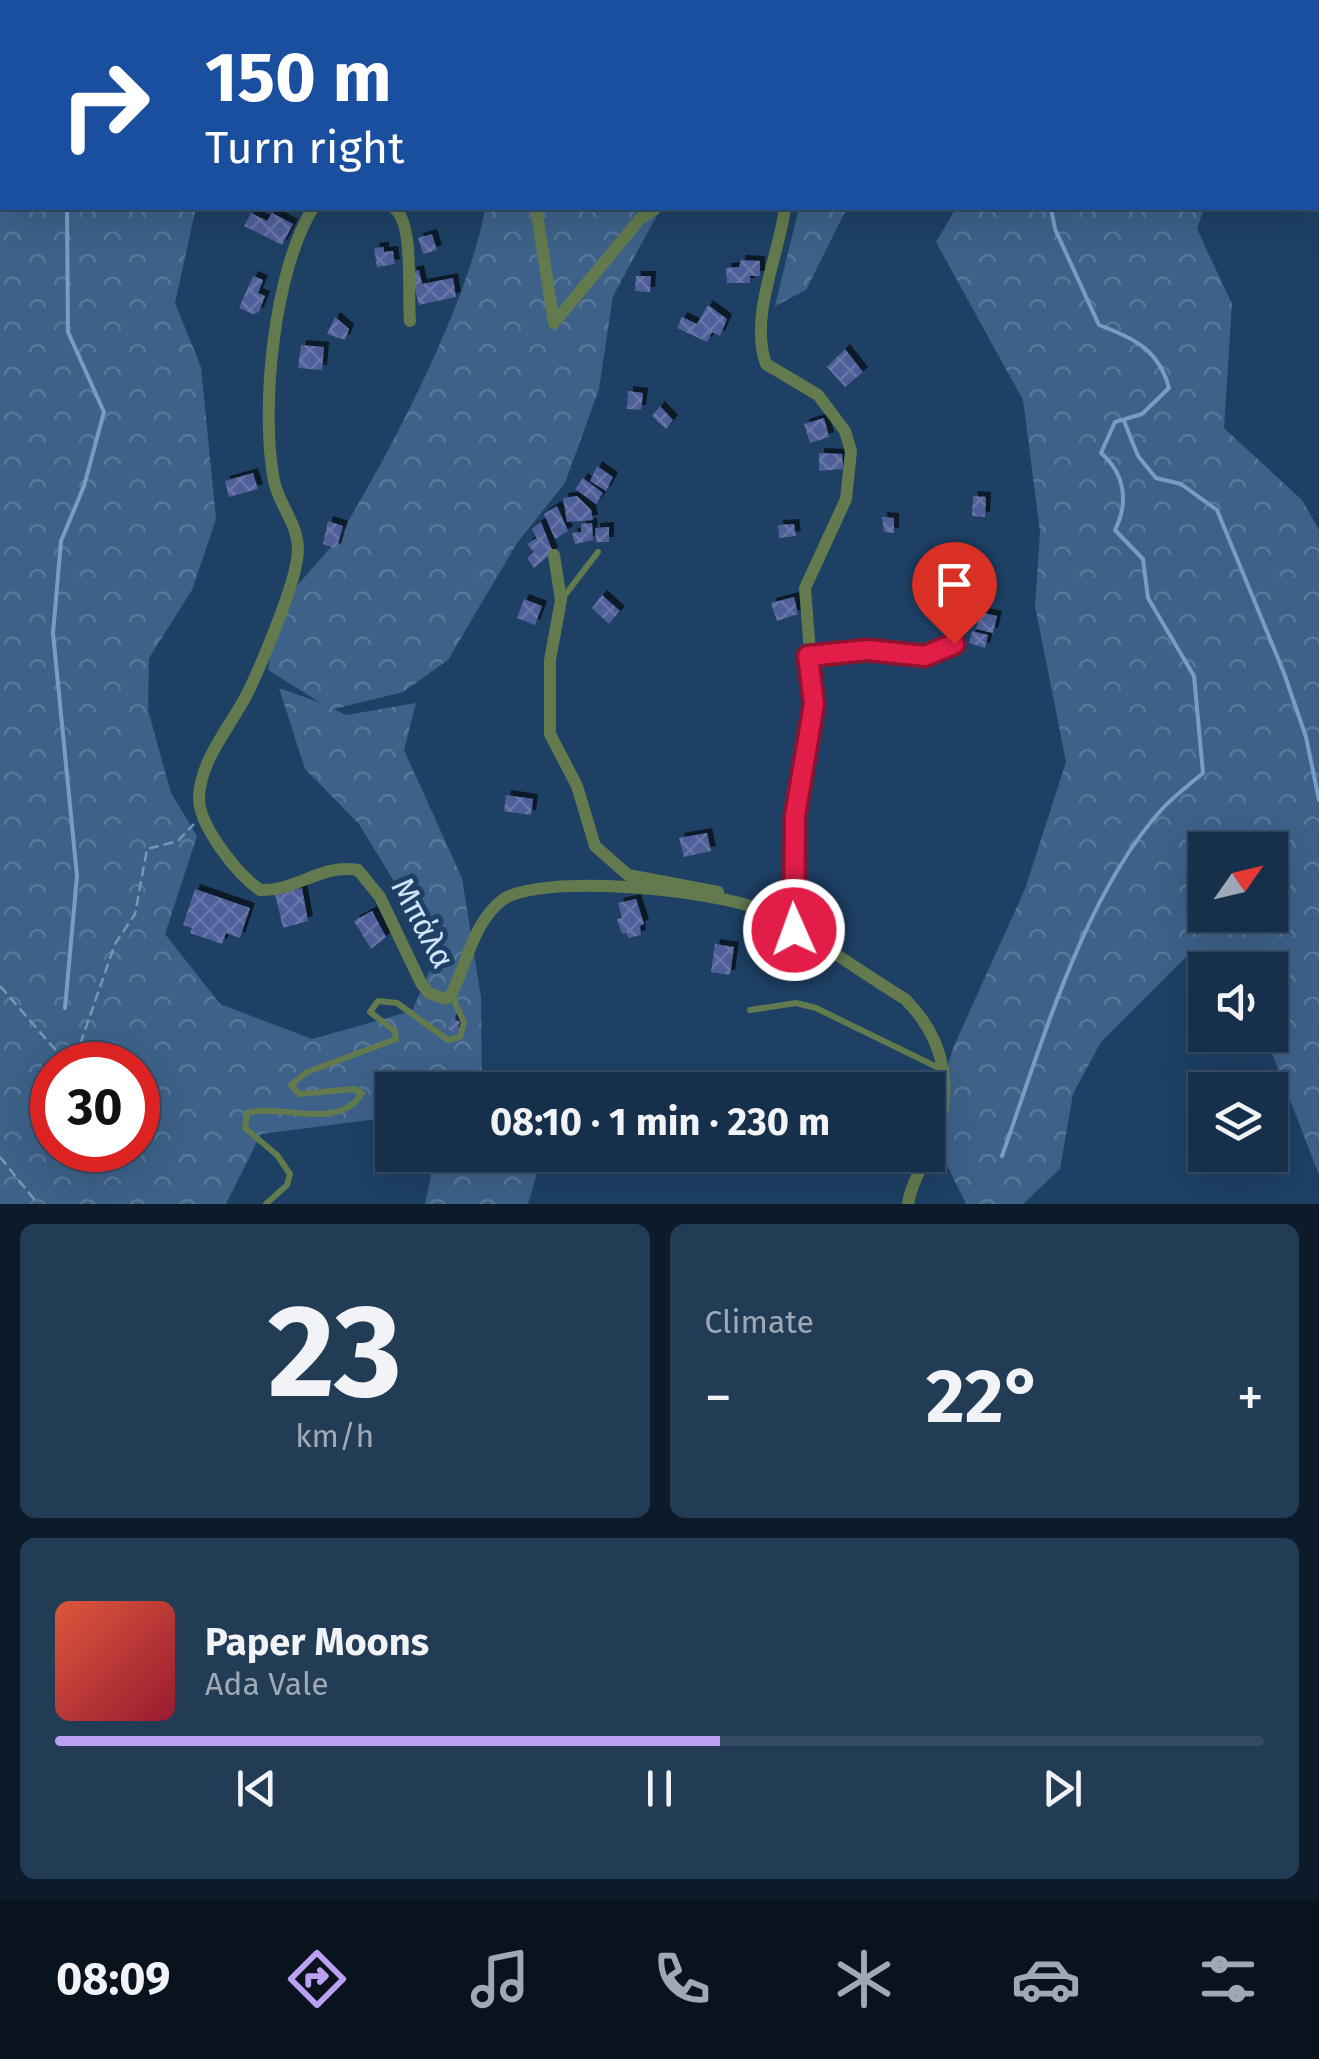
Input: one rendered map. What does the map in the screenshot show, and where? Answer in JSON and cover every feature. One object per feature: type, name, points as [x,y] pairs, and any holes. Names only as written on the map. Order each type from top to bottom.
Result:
[{"type":"street","points":[[202,816],[200,787],[209,762],[250,689],[298,559],[296,530],[275,485],[272,355],[279,302],[302,224],[312,210]]},
{"type":"street","points":[[395,210],[408,232],[406,280],[410,321]]},
{"type":"street","points":[[536,210],[554,323],[639,220],[653,210]]},
{"type":"street","points":[[786,210],[762,319],[762,354],[774,370],[804,383],[818,395],[845,432],[850,452],[846,499],[806,588],[814,704],[795,816],[794,930]]},
{"type":"street","points":[[554,555],[562,600],[550,660],[550,734],[577,786],[596,846],[628,875],[709,888],[734,900]]},
{"type":"street","name":"Μπάλα","points":[[202,816],[260,890],[283,887],[326,870],[358,870],[380,897],[421,983],[438,998],[452,995],[487,916],[500,902],[524,890],[621,887],[734,900],[794,930],[905,1000],[924,1018],[939,1045],[944,1071],[942,1120],[908,1204]]},
{"type":"lane","points":[[562,600],[598,552]]},
{"type":"lane","points":[[808,656],[868,650],[925,656],[954,644]]},
{"type":"lane","points":[[266,1204],[286,1185],[290,1174],[277,1156],[245,1128],[247,1113],[319,1114],[356,1102],[362,1094],[354,1089],[299,1094],[291,1084],[307,1072],[396,1039],[395,1031],[370,1012],[378,1001],[397,1002],[448,1040],[460,1037],[464,1022],[452,995]]},
{"type":"lane","points":[[750,1010],[796,1003],[816,1008],[944,1071]]},
{"type":"path","points":[[0,986],[58,1054],[76,1056],[116,944],[136,914],[147,850],[178,841],[202,816]]},
{"type":"path","points":[[0,1157],[38,1204]]},
{"type":"green space","points":[[0,210],[196,210],[175,303],[201,367],[216,519],[192,590],[149,658],[148,710],[171,793],[197,836],[165,934],[220,1004],[312,1039],[412,1011],[433,963],[423,929],[359,824],[305,769],[279,688],[321,703],[268,670],[277,615],[342,531],[405,417],[463,285],[485,210],[660,210],[613,296],[599,389],[565,483],[517,543],[448,660],[403,692],[334,709],[346,715],[416,703],[404,750],[462,878],[481,997],[482,1072],[375,1072],[375,1119],[261,1134],[226,1204],[0,1204]]},
{"type":"green space","points":[[799,210],[846,210],[806,290],[775,306]]},
{"type":"green space","points":[[955,210],[1203,210],[1197,229],[1232,304],[1224,428],[1302,500],[1319,530],[1319,1175],[1288,1095],[1288,1072],[1279,1072],[1272,1052],[1288,1052],[1288,952],[1188,952],[1101,1042],[1073,1094],[1060,1169],[1023,1204],[966,1204],[945,1161],[945,1074],[953,1048],[1025,889],[1066,762],[1035,606],[1040,532],[1023,400],[936,242]]},
{"type":"green space","points":[[430,1172],[537,1172],[528,1204],[425,1204]]},
{"type":"building","points":[[251,213],[267,221],[272,213],[293,224],[282,245],[244,226]]},
{"type":"building","points":[[432,234],[437,250],[423,254],[418,238]]},
{"type":"building","points":[[384,247],[384,252],[393,251],[395,264],[377,267],[374,248]]},
{"type":"building","points":[[741,260],[760,261],[760,276],[750,276],[750,283],[727,283],[726,268],[739,267]]},
{"type":"building","points":[[419,270],[422,284],[453,278],[456,297],[419,305],[411,272]]},
{"type":"building","points":[[253,276],[263,280],[258,293],[265,296],[259,312],[253,314],[239,308]]},
{"type":"building","points":[[636,276],[651,276],[650,292],[635,291]]},
{"type":"building","points":[[708,305],[727,319],[720,336],[712,332],[707,342],[677,328],[682,317],[697,324]]},
{"type":"building","points":[[335,317],[349,329],[345,340],[327,334]]},
{"type":"building","points":[[301,345],[324,347],[322,370],[298,368]]},
{"type":"building","points":[[845,349],[863,372],[845,387],[827,367]]},
{"type":"building","points":[[628,391],[643,393],[641,410],[627,409]]},
{"type":"building","points":[[660,406],[673,420],[666,429],[652,416]]},
{"type":"building","points":[[824,418],[829,437],[810,443],[804,424]]},
{"type":"building","points":[[819,453],[842,454],[843,469],[819,471]]},
{"type":"building","points":[[597,466],[613,477],[606,491],[590,481]]},
{"type":"building","points":[[253,473],[258,489],[229,497],[225,481]]},
{"type":"building","points":[[583,478],[603,493],[596,504],[575,489]]},
{"type":"building","points":[[577,496],[591,510],[593,520],[567,522],[563,498]]},
{"type":"building","points":[[973,496],[986,497],[985,517],[972,516]]},
{"type":"building","points":[[557,506],[568,531],[555,539],[544,514]]},
{"type":"building","points":[[882,517],[894,518],[894,533],[884,532]]},
{"type":"building","points":[[328,521],[343,526],[336,549],[323,544]]},
{"type":"building","points":[[541,522],[553,552],[534,568],[527,558],[534,552],[527,544],[537,538],[532,529]]},
{"type":"building","points":[[592,523],[593,540],[575,544],[572,533],[581,532],[581,524]]},
{"type":"building","points":[[794,524],[796,536],[779,538],[778,525]]},
{"type":"building","points":[[609,527],[609,542],[596,542],[595,528]]},
{"type":"building","points":[[602,595],[620,611],[609,624],[592,608]]},
{"type":"building","points":[[794,597],[798,614],[777,621],[771,603]]},
{"type":"building","points":[[524,599],[542,606],[535,625],[517,618]]},
{"type":"building","points":[[980,612],[997,616],[993,633],[976,629]]},
{"type":"building","points":[[972,631],[988,635],[985,648],[969,643]]},
{"type":"building","points":[[506,795],[533,799],[531,815],[504,811]]},
{"type":"building","points":[[707,833],[711,851],[684,857],[679,838]]},
{"type":"building","points":[[302,888],[308,921],[283,928],[275,894]]},
{"type":"building","points":[[195,889],[250,908],[240,938],[226,933],[222,944],[190,933],[192,928],[183,925]]},
{"type":"building","points":[[636,899],[644,924],[640,926],[641,935],[628,938],[627,933],[622,934],[617,919],[622,918],[618,903]]},
{"type":"building","points":[[372,911],[386,937],[371,949],[354,921]]},
{"type":"building","points":[[715,944],[734,947],[730,975],[711,972]]},
{"type":"building","points":[[452,1018],[460,1022],[455,1033],[448,1029]]},
{"type":"waterway","points":[[65,1008],[77,876],[53,633],[61,541],[84,486],[104,412],[68,332],[67,210]]},
{"type":"waterway","points":[[1002,1156],[1067,974],[1109,885],[1162,809],[1203,773],[1194,676],[1148,598],[1143,559],[1115,530],[1122,509],[1122,489],[1115,470],[1101,453],[1115,422],[1142,414],[1169,388],[1152,355],[1123,335],[1099,325],[1055,229],[1051,210]]},
{"type":"waterway","points":[[1124,421],[1138,456],[1156,478],[1181,484],[1217,510],[1284,673],[1306,737],[1319,800]]},
{"type":"route","points":[[794,930],[795,816],[814,704],[808,656],[868,650],[925,656],[954,644]]}]
